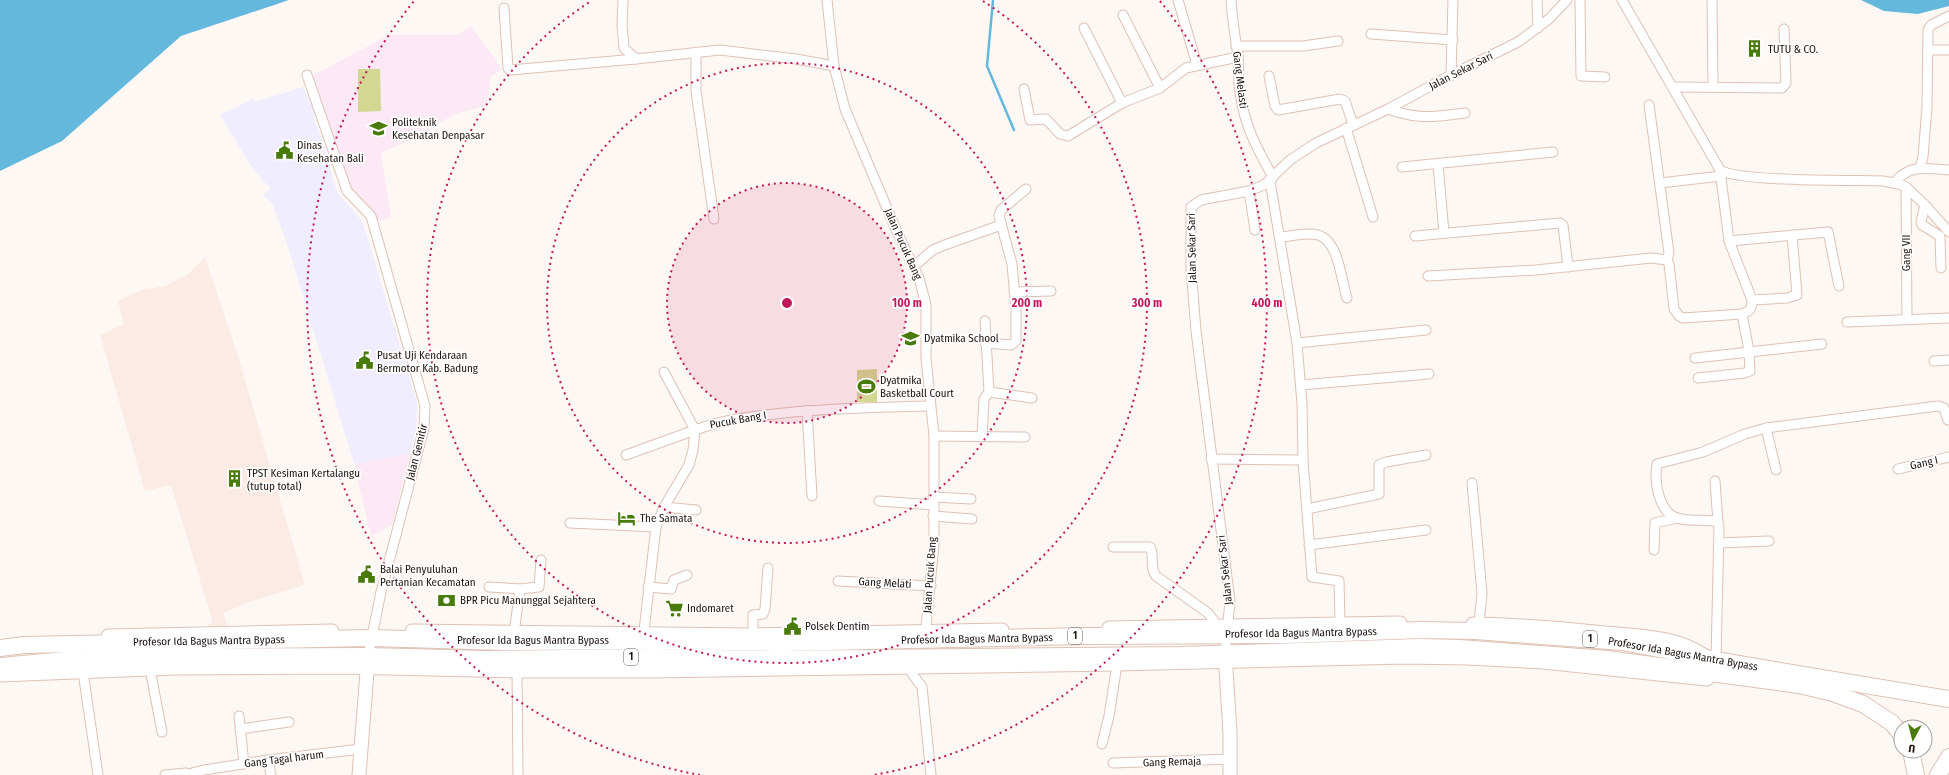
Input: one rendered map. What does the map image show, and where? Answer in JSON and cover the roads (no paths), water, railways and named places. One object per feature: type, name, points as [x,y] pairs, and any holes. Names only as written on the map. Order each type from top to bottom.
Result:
[{"type":"highway","name":"Profesor Ida Bagus Mantra Bypass","points":[[0,648],[24,645],[371,634],[506,642],[643,637],[765,643],[828,642],[925,635],[1223,629],[1287,635],[1421,630],[1475,631],[1623,642],[1712,659],[1949,699]]},
{"type":"highway","points":[[828,642],[831,659]]},
{"type":"highway","name":"Profesor Ida Bagus Mantra Bypass","points":[[0,666],[43,667],[146,657],[367,662],[487,659],[652,664],[831,659],[1009,662],[1225,658],[1419,647],[1466,648],[1607,659],[1799,685],[1833,693],[1863,704],[1893,724]]},
{"type":"highway","points":[[1712,659],[1728,675]]},
{"type":"highway","points":[[1938,775],[1949,757]]},
{"type":"highway","points":[[1913,759],[1916,775]]},
{"type":"street","points":[[623,0],[622,25],[624,48],[636,59]]},
{"type":"street","name":"Jalan Pucuk Bang","points":[[827,0],[834,66],[845,109],[897,232],[914,266],[926,305],[926,358],[934,436],[934,544],[925,635]]},
{"type":"street","points":[[1178,0],[1197,65]]},
{"type":"street","name":"Gang Melasti","points":[[1231,0],[1238,57],[1240,94],[1251,137],[1271,179]]},
{"type":"street","points":[[1451,75],[1453,0]]},
{"type":"street","points":[[1537,0],[1538,28]]},
{"type":"street","name":"Jalan Sekar Sari","points":[[1225,658],[1223,629],[1230,601],[1196,331],[1190,213],[1191,207],[1200,200],[1249,191],[1271,179],[1286,164],[1302,152],[1350,126],[1388,109],[1451,75],[1518,42],[1549,20],[1567,0]]},
{"type":"street","points":[[1580,0],[1581,76],[1605,77]]},
{"type":"street","points":[[1622,0],[1673,87],[1720,173],[1729,241],[1752,300],[1751,309],[1742,314],[1683,318],[1678,316],[1674,309],[1669,264],[1667,260],[1669,253],[1649,105]]},
{"type":"street","points":[[1712,0],[1713,86]]},
{"type":"street","points":[[504,8],[509,69],[636,59],[720,50],[796,59],[834,66]]},
{"type":"street","points":[[1123,15],[1160,88]]},
{"type":"street","points":[[1920,168],[1923,157],[1927,107],[1929,26],[1949,16]]},
{"type":"street","points":[[1084,28],[1122,103]]},
{"type":"street","points":[[1673,87],[1713,86],[1782,88],[1786,83],[1784,29]]},
{"type":"street","points":[[1371,34],[1453,40]]},
{"type":"street","points":[[1236,46],[1303,46],[1338,41]]},
{"type":"street","points":[[1928,50],[1949,50]]},
{"type":"street","points":[[696,52],[696,91],[714,219]]},
{"type":"street","points":[[1024,89],[1030,120],[1046,119],[1060,134],[1065,136],[1072,134],[1122,103],[1160,88],[1186,68],[1238,57]]},
{"type":"street","name":"Jalan Gemitir","points":[[307,75],[347,191],[371,216],[426,406],[424,428],[382,585],[371,634],[367,662],[359,775]]},
{"type":"street","points":[[1269,76],[1278,110],[1340,99],[1345,101],[1373,217]]},
{"type":"street","points":[[1388,109],[1407,116],[1422,118],[1466,112]]},
{"type":"street","points":[[1402,167],[1553,152]]},
{"type":"street","points":[[1438,164],[1444,233]]},
{"type":"street","points":[[1895,182],[1905,172],[1920,168],[1949,170]]},
{"type":"street","points":[[1660,183],[1720,173],[1752,177],[1895,182],[1906,187],[1947,228]]},
{"type":"street","points":[[1271,179],[1297,343],[1301,385],[1303,460],[1313,578],[1334,579],[1338,581],[1340,624]]},
{"type":"street","name":"Gang VII","points":[[1906,187],[1907,319]]},
{"type":"street","points":[[985,343],[1011,344],[1016,341],[1016,309],[1012,264],[999,213],[1026,189]]},
{"type":"street","points":[[1249,191],[1255,230]]},
{"type":"street","points":[[1925,205],[1921,222],[1940,236],[1941,268]]},
{"type":"street","points":[[1415,236],[1560,222],[1563,225],[1568,267]]},
{"type":"street","points":[[914,266],[933,250],[1001,225]]},
{"type":"street","points":[[1729,241],[1828,232],[1839,286]]},
{"type":"street","points":[[1281,237],[1310,234],[1319,235],[1326,240],[1335,253],[1347,298]]},
{"type":"street","points":[[1752,300],[1787,298],[1795,297],[1797,295],[1792,235]]},
{"type":"street","points":[[1428,276],[1568,267],[1651,258],[1667,260]]},
{"type":"street","points":[[1014,292],[1051,291]]},
{"type":"street","points":[[1698,378],[1745,373],[1750,371],[1750,351],[1742,314]]},
{"type":"street","points":[[1847,322],[1949,318]]},
{"type":"street","points":[[982,436],[984,399],[989,392],[985,343],[985,321]]},
{"type":"street","points":[[1297,343],[1426,330]]},
{"type":"street","points":[[1695,358],[1822,344]]},
{"type":"street","points":[[1934,361],[1949,360]]},
{"type":"street","points":[[626,455],[694,430],[664,372]]},
{"type":"street","points":[[1301,385],[1429,374]]},
{"type":"street","points":[[989,392],[1032,398]]},
{"type":"street","name":"Pucuk Bang I","points":[[643,637],[656,527],[664,506],[689,465],[693,450],[694,430],[714,423],[737,419],[807,411],[930,406]]},
{"type":"street","points":[[1677,518],[1669,513],[1660,502],[1657,464],[1702,452],[1745,434],[1766,428],[1931,406],[1943,406],[1949,422]]},
{"type":"street","points":[[807,411],[812,496]]},
{"type":"street","points":[[1766,428],[1776,470]]},
{"type":"street","points":[[934,436],[1025,437]]},
{"type":"street","points":[[1307,509],[1379,494],[1379,465],[1426,455]]},
{"type":"street","name":"Gang I","points":[[1898,469],[1949,457]]},
{"type":"street","points":[[1211,459],[1303,460]]},
{"type":"street","points":[[1113,547],[1150,547],[1153,555],[1152,569],[1156,576],[1208,613],[1223,629],[1427,622],[1557,627],[1658,639],[1685,645],[1712,659],[1719,544],[1715,481]]},
{"type":"street","points":[[1472,482],[1482,593],[1479,624]]},
{"type":"street","points":[[879,501],[971,499]]},
{"type":"street","points":[[664,506],[696,510]]},
{"type":"street","points":[[933,516],[972,519]]},
{"type":"street","points":[[1654,550],[1655,523],[1677,518],[1708,520],[1718,523]]},
{"type":"street","points":[[570,523],[656,527]]},
{"type":"street","points":[[1309,545],[1426,530]]},
{"type":"street","points":[[1719,544],[1769,541]]},
{"type":"street","points":[[489,587],[520,589],[539,587],[541,560]]},
{"type":"street","points":[[753,635],[753,615],[763,614],[765,609],[768,568]]},
{"type":"street","points":[[648,587],[671,589],[674,580],[687,575]]},
{"type":"street","name":"Gang Melati","points":[[838,581],[931,586]]},
{"type":"street","points":[[514,633],[520,589]]},
{"type":"street","points":[[0,641],[177,633],[514,633],[643,637],[753,635],[925,635]]},
{"type":"street","points":[[0,675],[43,667],[82,672],[367,662],[517,671],[652,664],[908,668],[1009,662],[1117,664],[1225,658],[1230,775]]},
{"type":"street","points":[[1102,744],[1109,716],[1117,664]]},
{"type":"street","points":[[908,668],[922,687],[932,775]]},
{"type":"street","points":[[150,669],[162,732]]},
{"type":"street","points":[[517,671],[518,775]]},
{"type":"street","points":[[82,672],[98,775]]},
{"type":"street","points":[[239,716],[244,764]]},
{"type":"street","points":[[240,729],[289,722]]},
{"type":"street","name":"Gang Tagal harum","points":[[165,775],[204,772],[268,760],[361,749]]},
{"type":"street","name":"Gang Remaja","points":[[1113,763],[1230,759]]},
{"type":"street","points":[[268,760],[271,775]]},
{"type":"street","points":[[233,766],[235,775]]},
{"type":"water","points":[[0,0],[289,0],[181,36],[62,141],[0,171]]},
{"type":"water","points":[[1861,0],[1949,0],[1949,6],[1918,14],[1884,11]]},
{"type":"waterway","points":[[993,0],[987,66],[1014,130]]},
{"type":"place","name":"TUTU & CO.","points":[[1755,49]]},
{"type":"place","name":"Politeknik Kesehatan Denpasar","points":[[379,128]]},
{"type":"place","name":"Dinas Kesehatan Bali","points":[[284,151]]},
{"type":"place","name":"Dyatmika School","points":[[911,338]]},
{"type":"place","name":"Pusat Uji Kendaraan Bermotor Kab. Badung","points":[[364,361]]},
{"type":"place","name":"Dyatmika Basketball Court","points":[[867,386]]},
{"type":"place","name":"TPST Kesiman Kertalangu (tutup total)","points":[[234,479]]},
{"type":"place","name":"The Samata","points":[[627,518]]},
{"type":"place","name":"Balai Penyuluhan Pertanian Kecamatan","points":[[367,575]]},
{"type":"place","name":"BPR Picu Manunggal Sejahtera","points":[[447,600]]},
{"type":"place","name":"Indomaret","points":[[674,608]]},
{"type":"place","name":"Polsek Dentim","points":[[792,626]]}]
